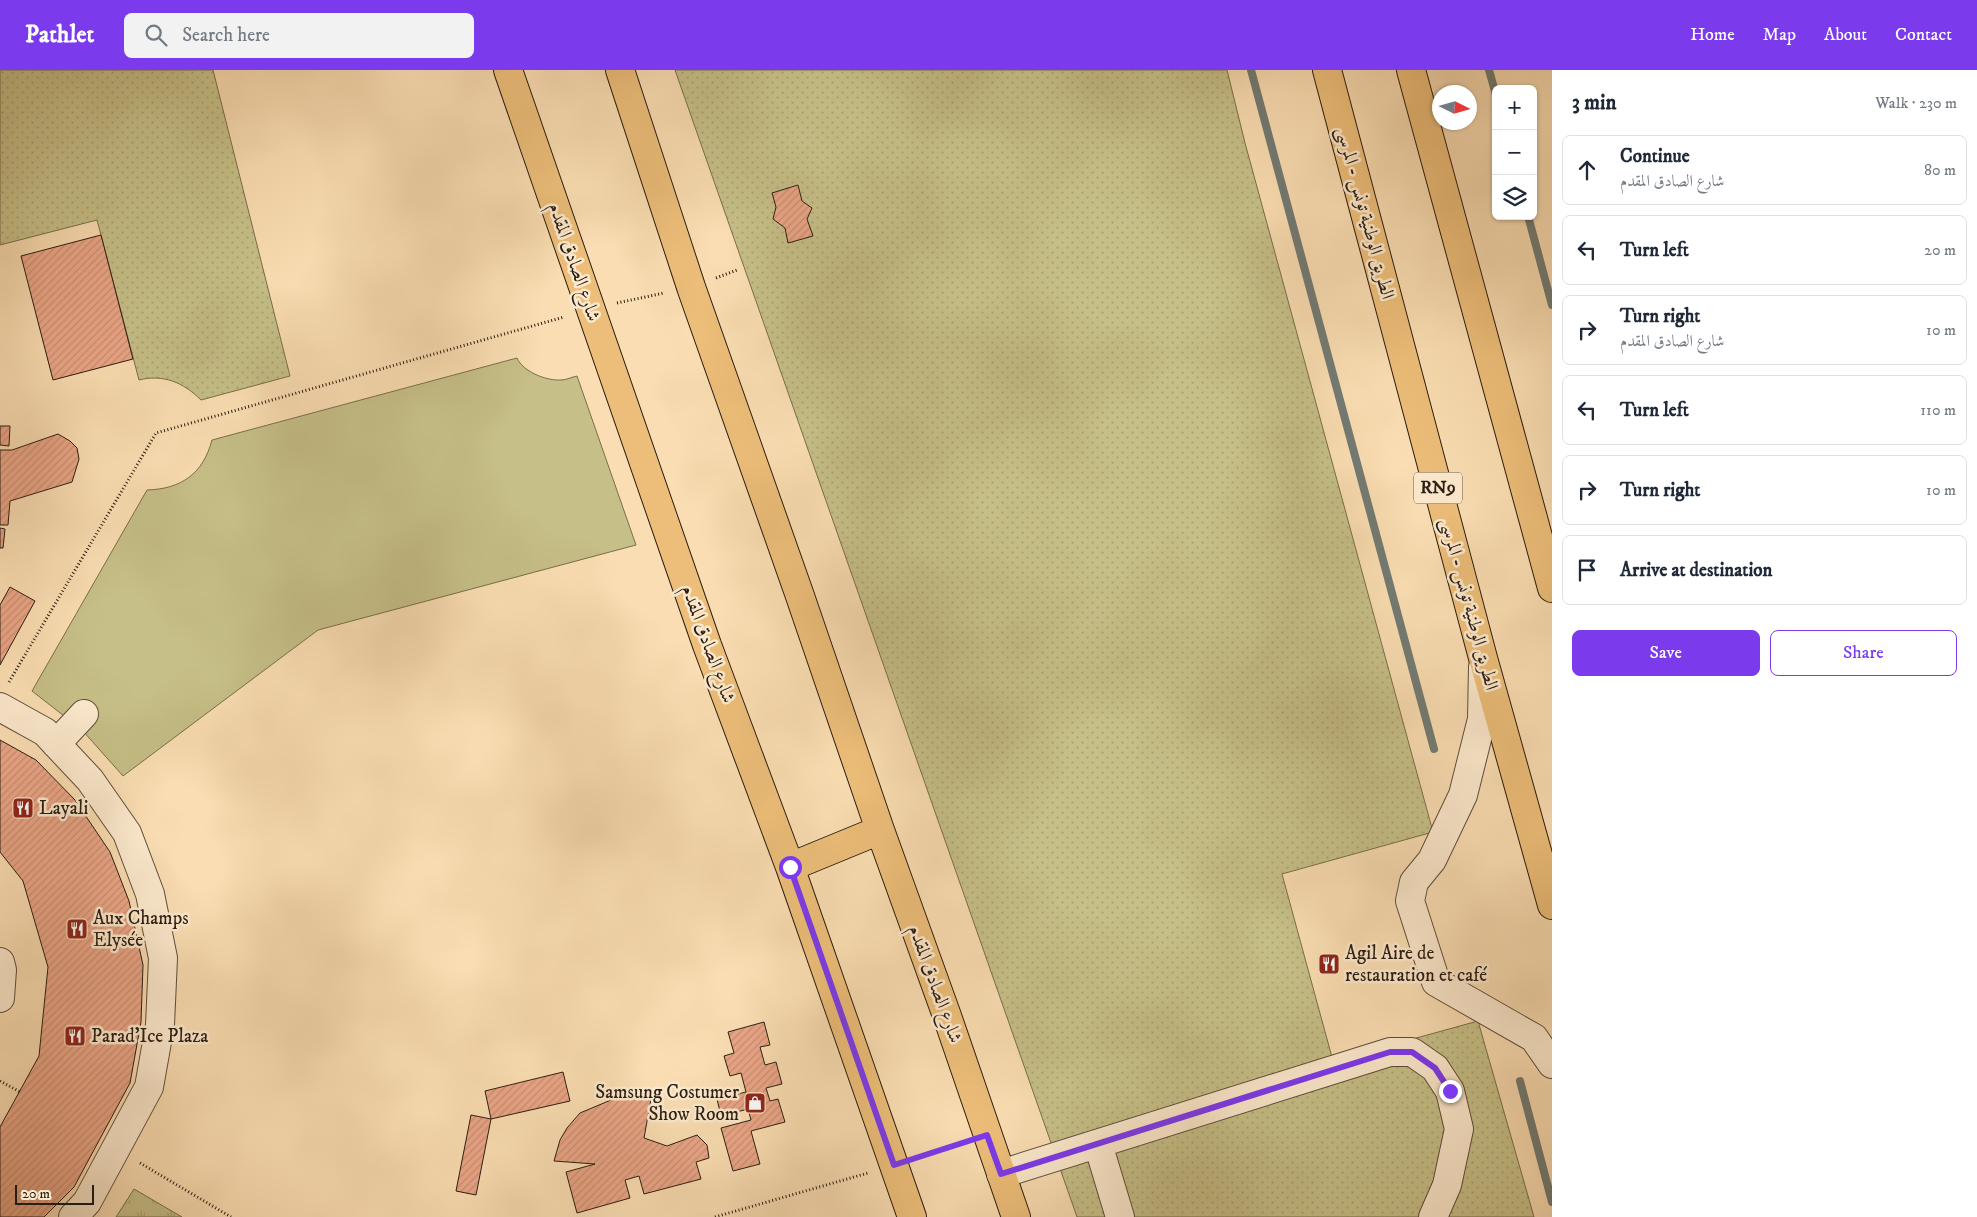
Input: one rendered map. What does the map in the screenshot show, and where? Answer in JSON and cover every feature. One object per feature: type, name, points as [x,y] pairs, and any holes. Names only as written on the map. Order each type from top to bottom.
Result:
[{"type":"main road","name":"شارع الصادق المقدم","points":[[508,70],[707,645],[790,867],[912,1217]]},
{"type":"main road","name":"شارع الصادق المقدم","points":[[620,70],[690,287],[800,596],[1016,1217]]},
{"type":"main road","name":"الطريق الوطنية تونس - المرسى","points":[[1327,70],[1483,658],[1552,906]]},
{"type":"main road","points":[[1411,70],[1552,588]]},
{"type":"main road","points":[[790,867],[880,830]]},
{"type":"street","points":[[1483,658],[1482,719],[1463,795],[1432,860],[1414,882],[1410,901],[1436,982],[1534,1038],[1552,1064]]},
{"type":"street","points":[[4,696],[45,732],[90,780],[127,833],[150,894],[163,958],[160,1025],[149,1087],[88,1202],[73,1217]]},
{"type":"street","points":[[56,744],[84,714]]},
{"type":"street","points":[[0,962],[2,970],[0,998]]},
{"type":"street","points":[[1001,1174],[1390,1052],[1412,1052],[1435,1068],[1450,1091],[1459,1129],[1447,1185],[1432,1217]]},
{"type":"street","points":[[1098,1144],[1120,1217]]},
{"type":"path","points":[[4,696],[156,433],[590,309],[690,287],[737,270]]},
{"type":"path","points":[[0,1081],[20,1092]]},
{"type":"path","points":[[715,1217],[894,1165],[987,1135]]},
{"type":"path","points":[[117,1149],[231,1217]]},
{"type":"green space","points":[[0,70],[213,70],[290,376],[201,400],[187,388],[172,381],[156,378],[139,380],[97,220],[0,245]]},
{"type":"green space","points":[[675,70],[1227,70],[1245,143],[1433,832],[1282,874],[1333,1061],[1478,1021],[1534,1217],[1077,1217]]},
{"type":"green space","points":[[517,358],[524,367],[536,375],[555,380],[565,380],[577,376],[636,545],[318,630],[123,776],[82,730],[32,691],[147,490],[170,487],[189,477],[203,462],[212,440]]},
{"type":"green space","points":[[134,1189],[182,1217],[116,1217]]},
{"type":"building","points":[[798,185],[802,201],[812,208],[807,219],[813,236],[788,243],[785,228],[773,219],[776,207],[772,193]]},
{"type":"building","points":[[101,235],[133,359],[53,380],[21,256]]},
{"type":"building","points":[[0,426],[10,426],[9,446],[0,445]]},
{"type":"building","points":[[58,434],[77,448],[79,459],[72,482],[10,501],[8,525],[0,525],[0,450],[12,450]]},
{"type":"building","points":[[0,528],[5,529],[3,548],[0,548]]},
{"type":"building","points":[[10,587],[35,601],[0,665],[0,605]]},
{"type":"building","points":[[0,740],[36,760],[75,800],[110,852],[129,901],[143,965],[141,1022],[130,1083],[74,1187],[44,1217],[0,1217],[0,1127],[39,1056],[48,967],[23,881],[0,852]]},
{"type":"building","points":[[764,1022],[770,1045],[760,1047],[765,1065],[776,1062],[782,1084],[766,1088],[770,1101],[778,1099],[785,1122],[751,1131],[760,1164],[733,1171],[721,1128],[751,1120],[748,1109],[721,1116],[717,1099],[746,1092],[741,1073],[730,1076],[724,1056],[734,1053],[728,1032]]},
{"type":"building","points":[[563,1072],[570,1101],[491,1119],[485,1091]]},
{"type":"building","points":[[631,1096],[651,1099],[644,1138],[667,1146],[697,1135],[707,1145],[709,1158],[696,1162],[701,1179],[644,1194],[639,1176],[625,1180],[630,1198],[577,1213],[566,1172],[595,1164],[554,1161],[560,1140],[567,1128],[580,1113],[611,1100]]},
{"type":"building","points":[[471,1115],[491,1119],[476,1195],[456,1191]]},
{"type":"waterway","points":[[1251,70],[1434,749]]},
{"type":"waterway","points":[[1489,70],[1493,85]]},
{"type":"waterway","points":[[1529,220],[1552,305]]},
{"type":"waterway","points":[[1520,1081],[1552,1202]]},
{"type":"place","name":"Layali","points":[[23,808]]},
{"type":"place","name":"Aux Champs Elysée","points":[[77,929]]},
{"type":"place","name":"Agil Aire de restauration et café","points":[[1329,964]]},
{"type":"place","name":"Parad'Ice Plaza","points":[[75,1036]]},
{"type":"place","name":"Samsung Costumer Show Room","points":[[755,1103]]},
{"type":"route","points":[[790,867],[894,1165],[987,1135],[1001,1174],[1390,1052],[1412,1052],[1435,1068],[1450,1091]]}]
